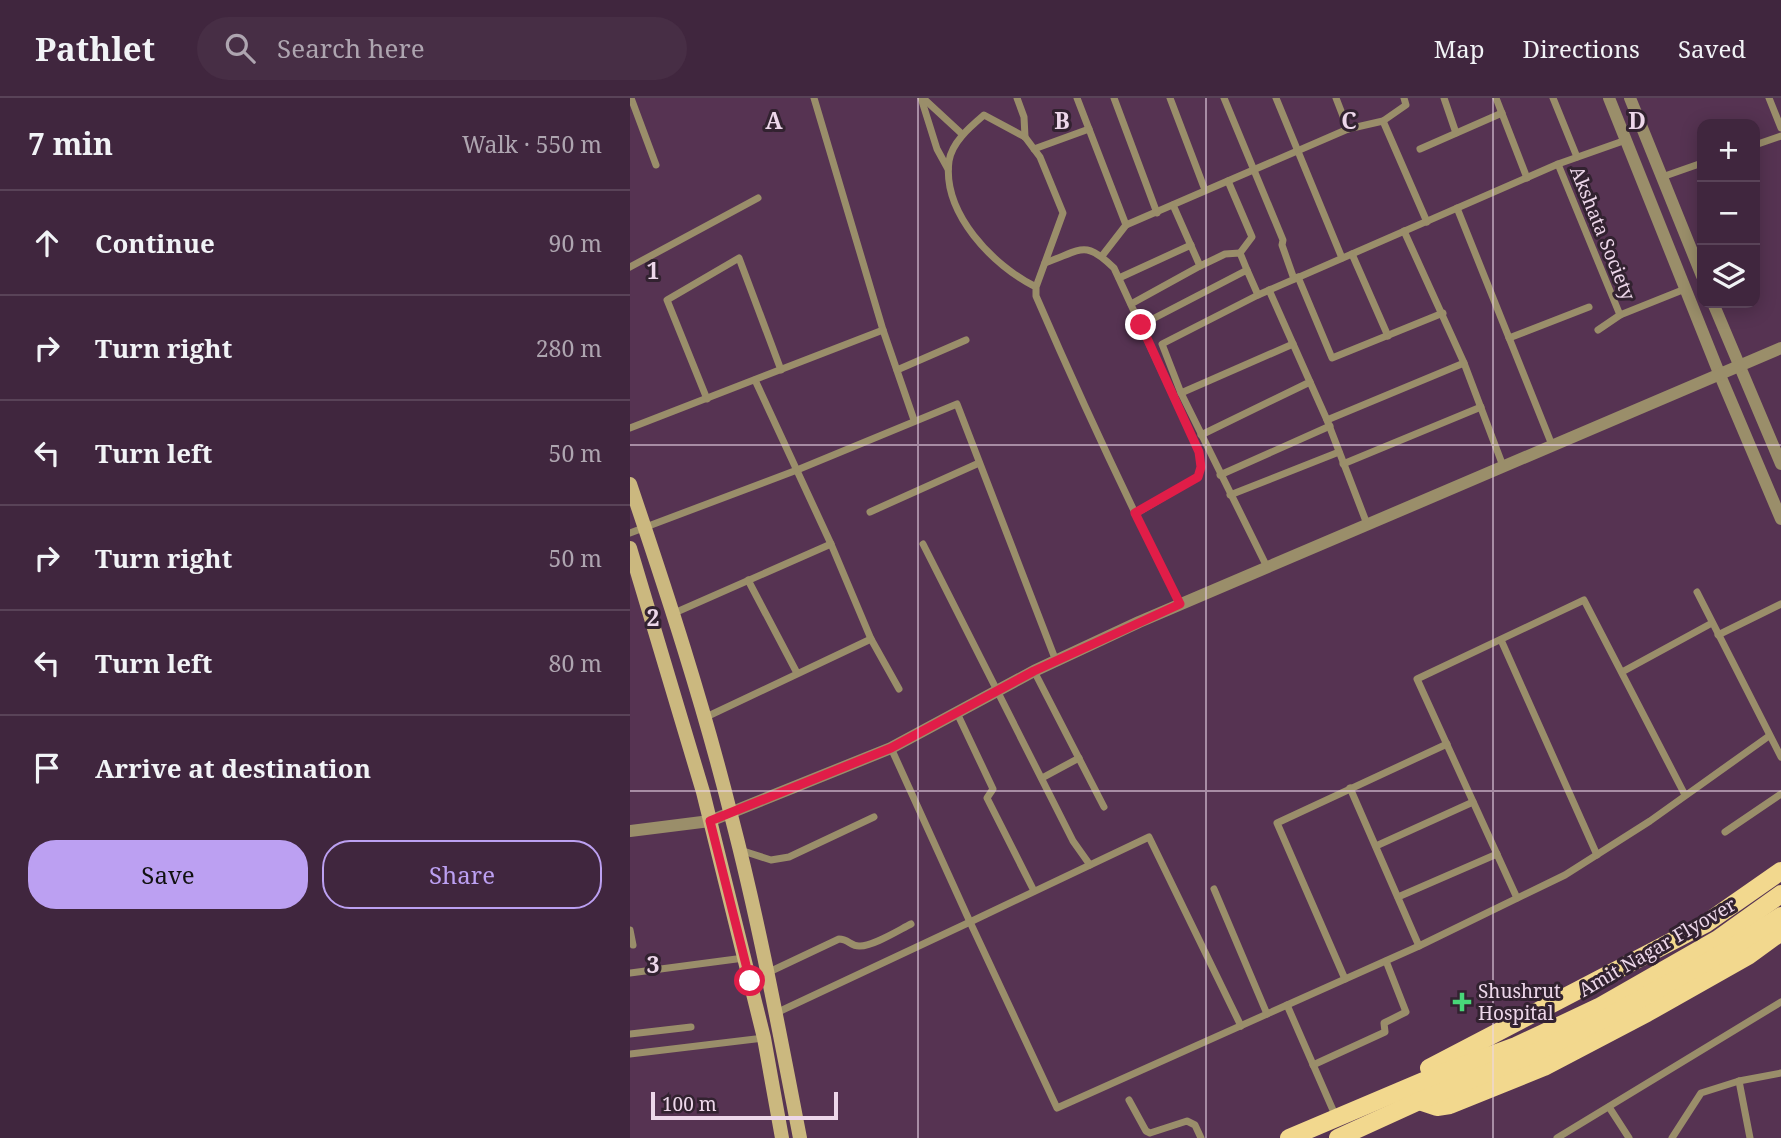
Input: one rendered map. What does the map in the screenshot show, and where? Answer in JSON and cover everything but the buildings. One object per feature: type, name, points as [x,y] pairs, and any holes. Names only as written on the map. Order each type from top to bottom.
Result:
[{"type":"main road","points":[[630,484],[731,813],[776,1013],[800,1138]]},
{"type":"main road","points":[[630,548],[710,821],[764,1038],[782,1138]]},
{"type":"main road","points":[[1396,1093],[1413,1076],[1705,924],[1781,871]]},
{"type":"main road","name":"Amit Nagar Flyover","points":[[1338,1138],[1419,1101],[1442,1082],[1599,1007],[1718,939],[1781,894]]},
{"type":"main road","name":"Amit Nagar Flyover","points":[[1289,1138],[1396,1093],[1526,1057],[1602,1020],[1723,953],[1781,916]]},
{"type":"main road","points":[[1419,1101],[1437,1107],[1450,1105],[1544,1067],[1737,962],[1781,932]]},
{"type":"street","points":[[631,98],[656,165]]},
{"type":"street","points":[[814,98],[883,330],[914,420]]},
{"type":"street","points":[[922,98],[962,134]]},
{"type":"street","points":[[922,98],[937,149],[950,173]]},
{"type":"street","points":[[1017,98],[1024,117],[1025,137]]},
{"type":"street","points":[[1077,98],[1126,225]]},
{"type":"street","points":[[1114,98],[1157,213]]},
{"type":"street","points":[[1170,98],[1205,190]]},
{"type":"street","points":[[1224,98],[1283,240],[1282,246],[1332,358],[1443,313]]},
{"type":"street","points":[[1276,98],[1342,258]]},
{"type":"street","points":[[1336,98],[1348,129]]},
{"type":"street","points":[[1102,256],[1126,225],[1348,129],[1383,121],[1406,105],[1404,98]]},
{"type":"street","points":[[1444,98],[1456,133]]},
{"type":"street","points":[[1496,98],[1527,178]]},
{"type":"street","points":[[1553,98],[1577,157]]},
{"type":"street","points":[[1609,98],[1719,373],[1781,519]]},
{"type":"street","points":[[1630,98],[1697,264]]},
{"type":"street","points":[[1769,98],[1781,128]]},
{"type":"street","points":[[1420,149],[1502,113]]},
{"type":"street","points":[[1036,287],[1023,280],[971,233],[955,208],[949,160],[962,134],[984,115],[1025,137],[1040,158],[1063,213],[1036,287],[1036,296],[1135,513],[1180,604]]},
{"type":"street","points":[[1383,121],[1427,222]]},
{"type":"street","points":[[1034,149],[1089,129]]},
{"type":"street","points":[[1760,143],[1781,136]]},
{"type":"street","points":[[1267,567],[1181,393],[1162,344],[1296,278],[1558,164],[1626,140]]},
{"type":"street","name":"Akshata Society","points":[[1558,164],[1620,315]]},
{"type":"street","points":[[1662,177],[1697,165]]},
{"type":"street","points":[[1131,304],[1225,254],[1240,253],[1252,237],[1228,181]]},
{"type":"street","points":[[630,267],[758,198]]},
{"type":"street","points":[[1173,205],[1200,266]]},
{"type":"street","points":[[1457,208],[1552,445]]},
{"type":"street","points":[[1404,231],[1443,313],[1503,466]]},
{"type":"street","points":[[1119,278],[1191,245]]},
{"type":"street","points":[[1045,263],[1087,248],[1097,251],[1114,268],[1199,452],[1201,467],[1198,477],[1135,513]]},
{"type":"street","points":[[1240,253],[1258,295]]},
{"type":"street","points":[[1352,254],[1388,336]]},
{"type":"street","points":[[707,398],[667,300],[739,258],[781,370]]},
{"type":"street","points":[[1141,325],[1247,270]]},
{"type":"street","points":[[1598,330],[1620,315],[1685,289]]},
{"type":"street","points":[[1269,290],[1328,423],[1367,524]]},
{"type":"street","points":[[1509,338],[1589,307]]},
{"type":"street","points":[[1715,308],[1781,464]]},
{"type":"street","points":[[630,428],[883,330]]},
{"type":"street","points":[[897,370],[966,340]]},
{"type":"street","points":[[1181,393],[1293,344]]},
{"type":"street","points":[[630,831],[710,821],[891,748],[1034,671],[1180,604],[1781,348]]},
{"type":"street","points":[[1220,475],[1328,423],[1464,363]]},
{"type":"street","points":[[755,380],[831,544],[871,639],[899,689]]},
{"type":"street","points":[[1201,435],[1310,383]]},
{"type":"street","points":[[630,533],[797,470],[957,404],[1057,661]]},
{"type":"street","points":[[1343,464],[1481,407]]},
{"type":"street","points":[[1230,495],[1339,452]]},
{"type":"street","points":[[870,512],[979,463]]},
{"type":"street","points":[[672,614],[831,544]]},
{"type":"street","points":[[923,544],[1073,841],[1090,865]]},
{"type":"street","points":[[748,580],[797,673]]},
{"type":"street","points":[[1697,592],[1781,757]]},
{"type":"street","points":[[1517,898],[1417,679],[1584,600],[1685,795]]},
{"type":"street","points":[[1718,635],[1781,604]]},
{"type":"street","points":[[1622,672],[1712,623]]},
{"type":"street","points":[[703,719],[871,639]]},
{"type":"street","points":[[1501,640],[1597,855]]},
{"type":"street","points":[[1034,671],[1104,807]]},
{"type":"street","points":[[957,713],[993,789],[987,798],[1034,891]]},
{"type":"street","points":[[891,748],[1057,1108],[1419,946],[1565,875],[1769,736]]},
{"type":"street","points":[[1345,979],[1277,823],[1447,744]]},
{"type":"street","points":[[1042,778],[1079,758]]},
{"type":"street","points":[[1350,789],[1419,946]]},
{"type":"street","points":[[1725,832],[1781,794]]},
{"type":"street","points":[[1376,846],[1473,802]]},
{"type":"street","points":[[740,850],[771,860],[789,858],[874,817]]},
{"type":"street","points":[[776,1013],[1149,836],[1241,1026]]},
{"type":"street","points":[[1398,897],[1497,854]]},
{"type":"street","points":[[1214,889],[1267,1014]]},
{"type":"street","points":[[767,973],[839,939],[846,939],[854,946],[864,946],[911,924]]},
{"type":"street","points":[[630,930],[633,946]]},
{"type":"street","points":[[630,973],[744,958]]},
{"type":"street","points":[[1313,1065],[1385,1032],[1384,1023],[1406,1012],[1386,961]]},
{"type":"street","points":[[1557,1138],[1781,1002]]},
{"type":"street","points":[[1287,1005],[1336,1118]]},
{"type":"street","points":[[630,1034],[691,1027]]},
{"type":"street","points":[[630,1054],[764,1038]]},
{"type":"street","points":[[1672,1138],[1700,1093],[1739,1081],[1781,1073]]},
{"type":"street","points":[[1739,1081],[1750,1138]]},
{"type":"street","points":[[1129,1100],[1146,1131],[1150,1133],[1187,1121],[1195,1125],[1201,1138]]},
{"type":"street","points":[[1609,1107],[1629,1138]]},
{"type":"street","points":[[1569,1130],[1574,1138]]},
{"type":"place","name":"Shushrut Hospital","points":[[1462,1002]]},
{"type":"route","points":[[750,981],[710,821],[891,748],[1034,671],[1180,604],[1135,513],[1198,477],[1201,467],[1199,452],[1141,325]]}]
